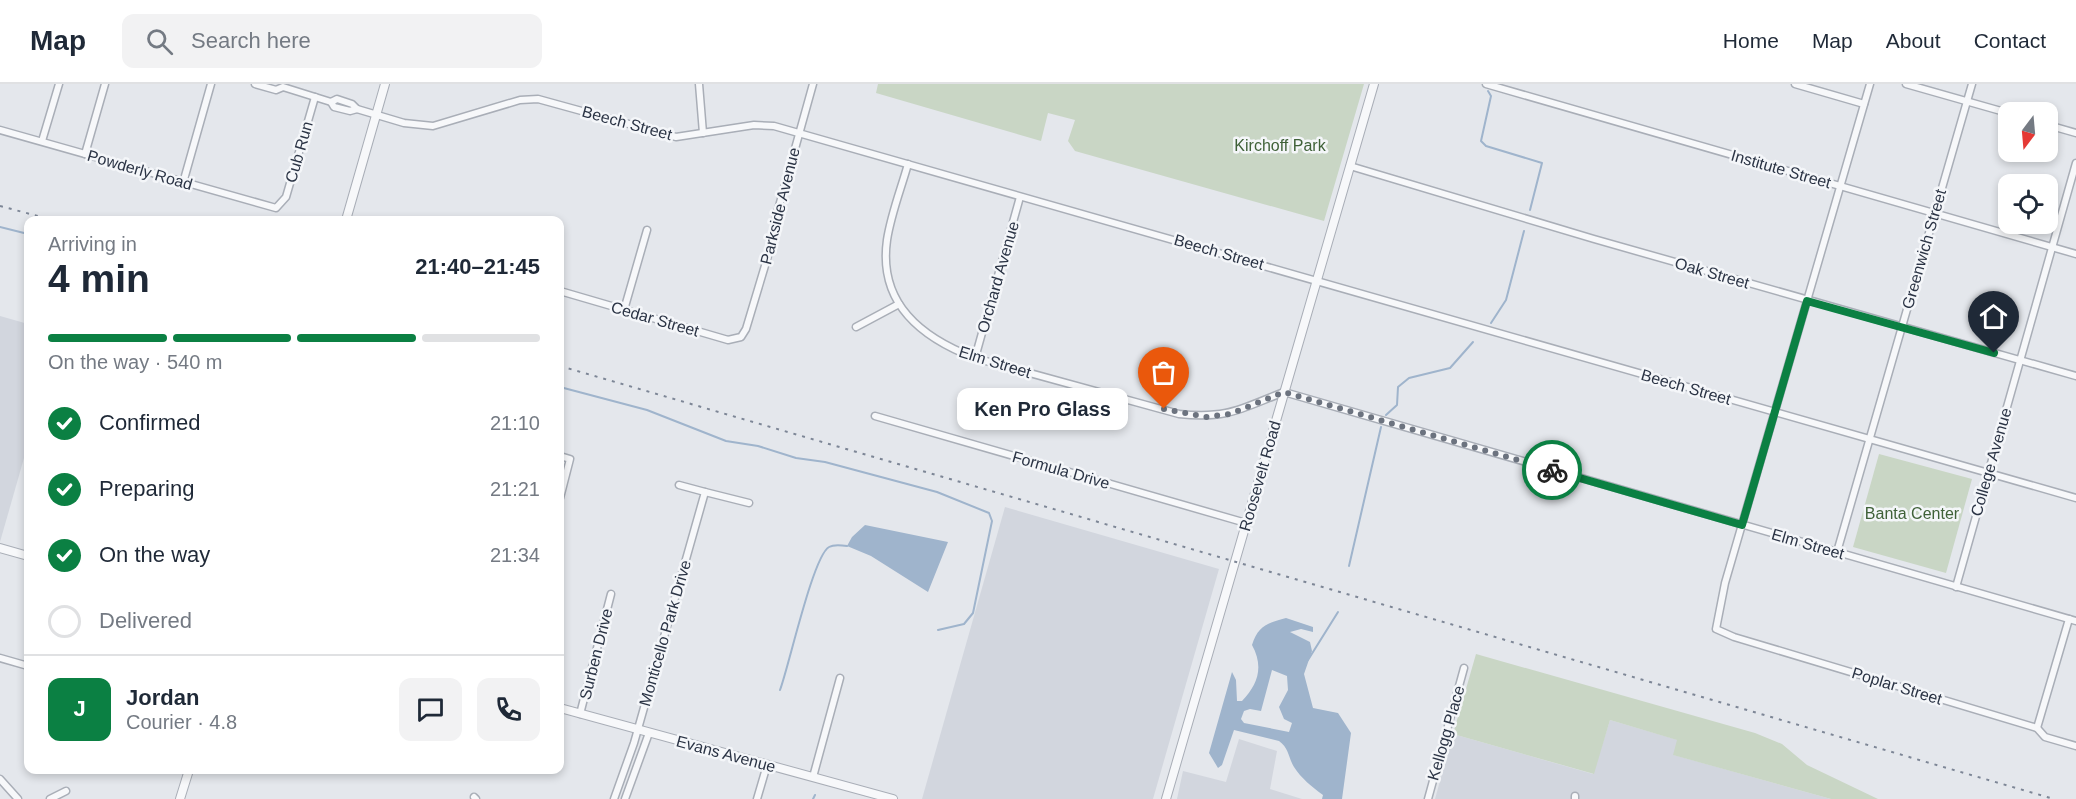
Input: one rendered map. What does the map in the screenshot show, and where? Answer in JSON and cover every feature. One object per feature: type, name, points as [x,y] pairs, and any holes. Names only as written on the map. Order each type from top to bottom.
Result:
[{"type":"street","points":[[42,141],[59,84]]},
{"type":"street","points":[[85,154],[105,84]]},
{"type":"street","points":[[183,183],[211,84]]},
{"type":"street","name":"Beech Street","points":[[255,84],[276,90],[281,86],[331,102],[334,107],[350,111],[357,109],[404,123],[434,126],[520,100],[538,99],[669,135],[703,133],[754,125],[774,126],[1317,279],[1774,413],[2076,498]]},
{"type":"street","points":[[349,216],[385,84]]},
{"type":"street","points":[[699,84],[703,133]]},
{"type":"street","name":"Parkside Avenue","points":[[746,329],[773,238],[776,217],[813,84]]},
{"type":"street","name":"Roosevelt Road","points":[[1166,799],[1374,84]]},
{"type":"street","name":"Institute Street","points":[[1486,84],[2076,254]]},
{"type":"street","points":[[1795,84],[1864,104]]},
{"type":"street","points":[[1742,525],[1870,84]]},
{"type":"street","points":[[1906,84],[1998,110]]},
{"type":"street","name":"Greenwich Street","points":[[1837,552],[1972,84]]},
{"type":"street","name":"Cub Run","points":[[280,206],[286,197],[315,97]]},
{"type":"street","points":[[2058,127],[2076,133]]},
{"type":"street","name":"Powderly Road","points":[[0,130],[270,207],[280,206]]},
{"type":"street","name":"College Avenue","points":[[1956,587],[2076,163]]},
{"type":"street","name":"Elm Street","points":[[908,164],[889,230],[886,252],[888,273],[899,304],[926,334],[949,348],[975,358],[1179,414],[1206,417],[1230,414],[1284,392],[2073,620]]},
{"type":"street","name":"Oak Street","points":[[1350,166],[1807,301],[2076,376]]},
{"type":"street","name":"Orchard Avenue","points":[[975,358],[1020,197]]},
{"type":"street","points":[[624,310],[647,230]]},
{"type":"street","name":"Cedar Street","points":[[564,292],[728,340],[741,337],[746,329]]},
{"type":"street","points":[[856,327],[899,304]]},
{"type":"street","name":"Formula Drive","points":[[875,416],[1246,523]]},
{"type":"street","points":[[564,457],[570,459],[564,482]]},
{"type":"street","points":[[679,484],[749,503]]},
{"type":"street","name":"Monticello Park Drive","points":[[614,799],[705,492]]},
{"type":"street","name":"Poplar Street","points":[[1742,525],[1725,583],[1716,629],[1734,637],[2037,728],[2045,737],[2076,746]]},
{"type":"street","points":[[0,548],[24,555]]},
{"type":"street","name":"Surben Drive","points":[[580,714],[610,594]]},
{"type":"street","points":[[2037,728],[2073,620]]},
{"type":"street","points":[[0,658],[24,665]]},
{"type":"street","name":"Kellogg Place","points":[[1428,799],[1464,668]]},
{"type":"street","points":[[813,777],[840,678]]},
{"type":"street","name":"Evans Avenue","points":[[564,709],[893,799]]},
{"type":"street","points":[[625,799],[650,733]]},
{"type":"street","points":[[757,799],[767,765]]},
{"type":"street","points":[[180,799],[188,774]]},
{"type":"street","points":[[0,779],[18,799]]},
{"type":"street","points":[[50,799],[66,791]]},
{"type":"shaded area","points":[[0,316],[24,323],[24,458],[0,542]]},
{"type":"shaded area","points":[[1005,507],[1219,569],[1153,799],[922,799]]},
{"type":"shaded area","points":[[1610,720],[1678,740],[1674,755],[1831,799],[1435,799],[1453,734],[1593,774]]},
{"type":"shaded area","points":[[1239,739],[1277,751],[1270,789],[1302,799],[1177,799],[1183,771],[1226,782]]},
{"type":"green space","name":"Kirchoff Park","points":[[878,84],[1364,84],[1324,221],[1075,151],[1068,141],[1075,120],[1048,113],[1041,141],[876,93]]},
{"type":"green space","name":"Banta Center","points":[[1879,454],[1972,479],[1946,573],[1853,547]]},
{"type":"green space","points":[[1476,654],[1755,733],[1782,744],[1807,765],[1878,799],[1831,799],[1673,755],[1677,740],[1610,720],[1594,774],[1453,734]]},
{"type":"water","points":[[865,525],[948,542],[928,592],[871,556],[847,546],[852,537]]},
{"type":"water","points":[[1286,618],[1313,627],[1313,632],[1301,629],[1290,632],[1310,642],[1312,651],[1304,674],[1313,708],[1338,713],[1351,733],[1342,799],[1322,799],[1323,795],[1297,771],[1287,750],[1279,741],[1234,730],[1222,765],[1218,768],[1209,753],[1232,672],[1236,680],[1237,701],[1242,701],[1258,675],[1258,661],[1252,645],[1257,633],[1264,626]],"holes":[[[1272,670],[1287,676],[1288,690],[1279,707],[1284,719],[1292,723],[1289,732],[1244,723],[1241,719],[1244,711],[1250,709],[1261,711]]]},
{"type":"waterway","points":[[1488,91],[1491,96],[1481,141],[1486,146],[1542,163],[1530,210]]},
{"type":"waterway","points":[[0,227],[24,233]]},
{"type":"waterway","points":[[1491,323],[1506,300],[1524,231]]},
{"type":"waterway","points":[[1386,415],[1397,405],[1398,387],[1409,378],[1450,368],[1473,342]]},
{"type":"waterway","points":[[564,388],[647,410],[726,441],[758,446],[796,458],[825,462],[937,492],[989,513],[992,521],[973,613],[964,624],[938,630]]},
{"type":"waterway","points":[[1349,566],[1381,427]]},
{"type":"waterway","points":[[780,690],[816,570],[829,547],[847,546]]},
{"type":"waterway","points":[[1308,660],[1338,612]]},
{"type":"waterway","points":[[813,799],[815,795]]},
{"type":"railway","points":[[0,206],[38,216]]},
{"type":"railway","points":[[564,367],[2054,799]]},
{"type":"way so far","points":[[1164,409],[1179,414],[1206,417],[1230,414],[1284,392],[1552,470]]},
{"type":"place","name":"Ken Pro Glass","points":[[1164,409]]},
{"type":"route","points":[[1552,470],[1742,525],[1807,301],[1994,353]]}]
